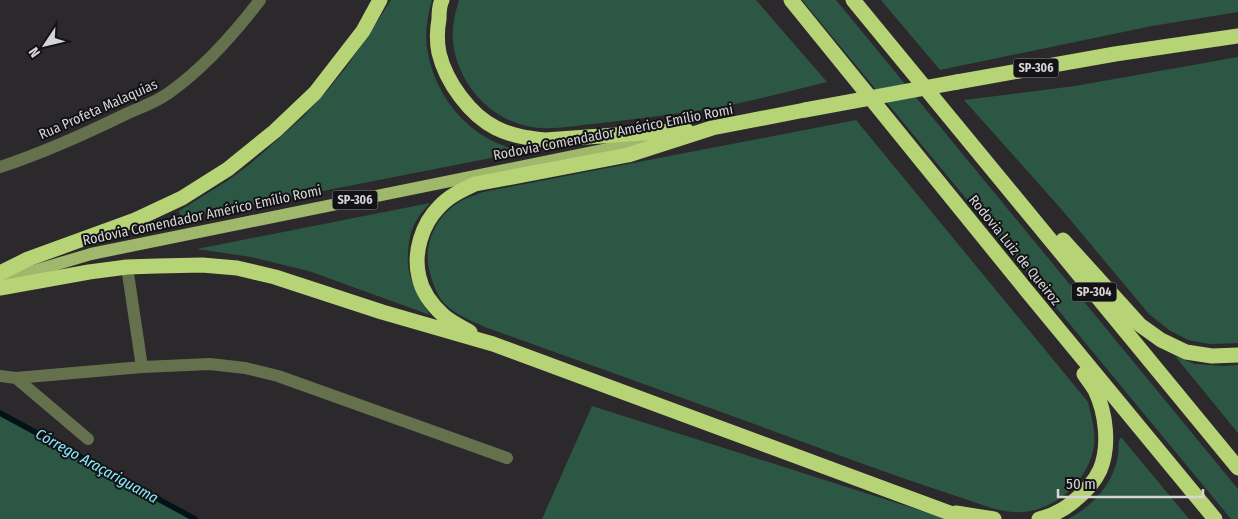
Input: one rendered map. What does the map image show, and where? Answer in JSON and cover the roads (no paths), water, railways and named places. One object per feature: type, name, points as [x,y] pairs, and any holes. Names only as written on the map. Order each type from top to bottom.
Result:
[{"type":"highway","points":[[0,273],[28,259],[135,220],[182,198],[228,169],[275,130],[315,93],[363,31],[380,0]]},
{"type":"highway","points":[[442,0],[438,28],[439,52],[448,77],[466,103],[494,127],[523,137],[545,140],[712,128]]},
{"type":"highway","name":"Rodovia Luiz de Queiroz","points":[[791,0],[1026,291],[1215,519]]},
{"type":"highway","name":"SP-304","points":[[853,0],[1238,468]]},
{"type":"highway","name":"Rodovia Comendador Américo Emílio Romi","points":[[712,128],[1115,54],[1238,36]]},
{"type":"highway","points":[[1115,54],[1238,44]]},
{"type":"highway","points":[[949,116],[1140,325],[1161,340],[1186,352],[1212,356],[1238,355]]},
{"type":"highway","points":[[493,344],[444,316],[424,291],[418,277],[417,260],[422,233],[440,206],[458,192],[474,184],[628,155],[712,128]]},
{"type":"highway","points":[[0,288],[127,267],[202,265],[237,268],[275,277],[382,312],[493,344],[966,519]]},
{"type":"highway","points":[[1026,291],[1095,390],[1105,423],[1104,454],[1100,469],[1093,482],[1082,495],[1067,506],[1039,519]]},
{"type":"highway","points":[[950,513],[994,519]]},
{"type":"main road","name":"Rodovia Comendador Américo Emílio Romi","points":[[0,282],[91,254],[712,128]]},
{"type":"street","name":"Rua Profeta Malaquias","points":[[0,166],[22,160],[93,130],[169,94],[206,62],[238,28],[260,0]]},
{"type":"street","points":[[127,267],[142,367]]},
{"type":"street","points":[[0,376],[16,378],[142,367],[210,364],[244,368],[278,376],[507,458]]},
{"type":"street","points":[[16,378],[88,439]]},
{"type":"waterway","name":"Córrego Araçariguama","points":[[0,413],[195,519]]}]
